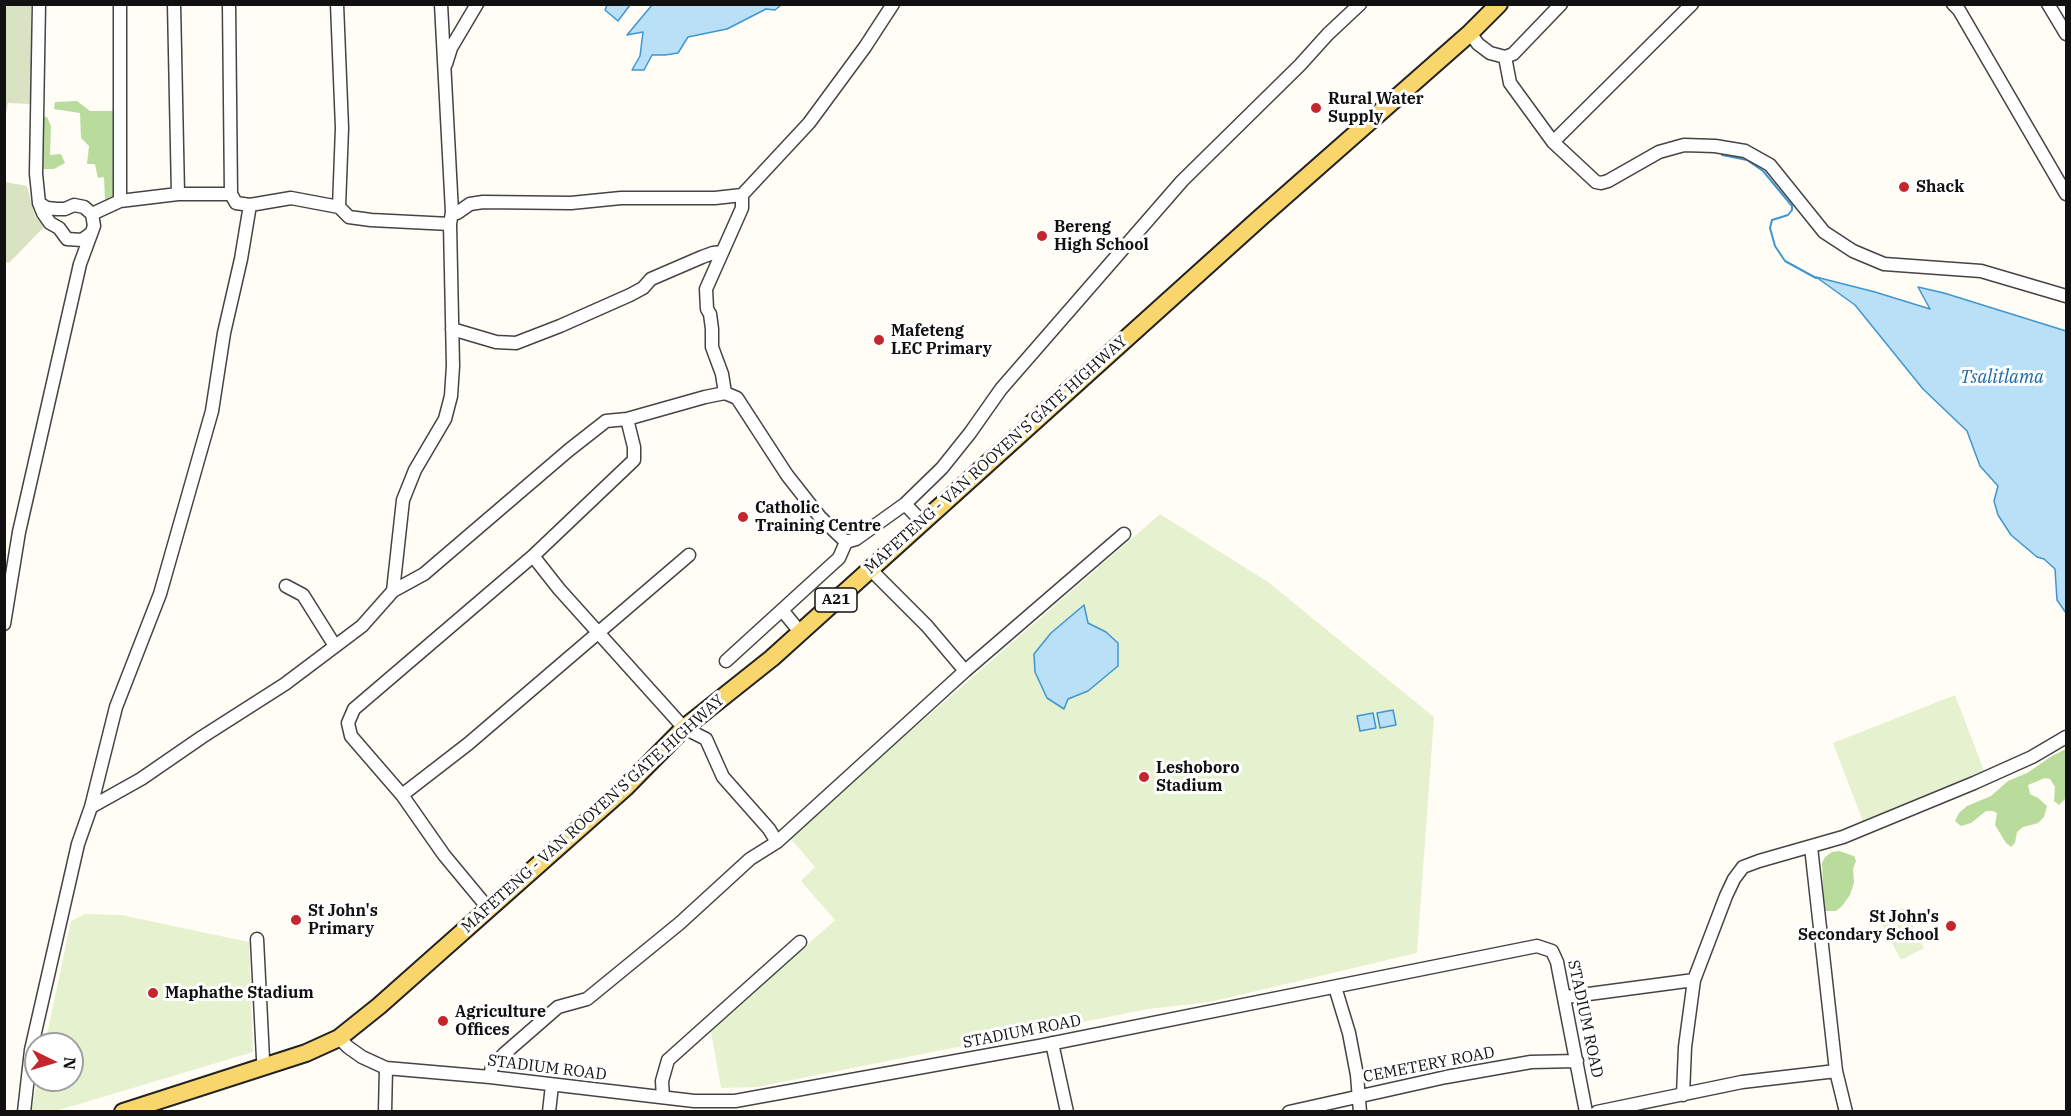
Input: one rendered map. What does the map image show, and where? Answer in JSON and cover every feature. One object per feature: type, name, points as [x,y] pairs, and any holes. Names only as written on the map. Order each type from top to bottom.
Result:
[{"type":"main road","name":"MAFETENG - VAN ROOYEN'S GATE HIGHWAY","points":[[123,1112],[306,1053],[339,1038],[419,971],[626,787],[684,728],[772,658],[1073,386],[1470,33],[1499,4]]},
{"type":"street","points":[[39,4],[36,174],[39,203],[50,223],[59,228],[64,236],[72,240],[82,240],[90,234]]},
{"type":"street","points":[[120,4],[120,201]]},
{"type":"street","points":[[174,4],[178,194]]},
{"type":"street","points":[[229,4],[231,194],[236,203],[250,205],[291,198],[339,207],[349,217],[371,220],[451,218],[470,204],[483,202],[571,203],[621,198],[715,198],[742,195],[809,123],[865,47],[893,4]]},
{"type":"street","points":[[337,4],[342,128],[339,207]]},
{"type":"street","points":[[393,591],[403,500],[415,470],[445,419],[451,396],[453,366],[451,218],[441,4]]},
{"type":"street","points":[[443,75],[451,48],[477,4]]},
{"type":"street","points":[[726,661],[839,558],[846,542],[856,539],[905,504],[942,468],[970,433],[1000,389],[1175,189],[1360,4]]},
{"type":"street","points":[[1470,33],[1478,44],[1490,53],[1505,57],[1513,54],[1561,4]]},
{"type":"street","points":[[1553,142],[1692,4]]},
{"type":"street","points":[[1953,4],[1959,10],[2067,194]]},
{"type":"street","points":[[2048,4],[2067,34]]},
{"type":"street","points":[[1505,57],[1510,83],[1553,142],[1596,182],[1601,183],[1659,152],[1683,145],[1715,146],[1745,151],[1770,165],[1824,232],[1853,251],[1884,264],[1981,271],[2067,296]]},
{"type":"street","points":[[92,214],[120,201],[178,194],[231,194]]},
{"type":"street","points":[[725,393],[722,374],[712,347],[712,329],[705,289],[742,208],[742,195]]},
{"type":"street","points":[[39,203],[47,208],[65,209]]},
{"type":"street","points":[[4,624],[19,532],[80,264],[94,226],[92,214],[79,205],[69,206],[59,218],[59,228]]},
{"type":"street","points":[[24,1112],[34,1038],[78,844],[91,807],[116,707],[160,594],[212,411],[224,333],[241,259],[250,205]]},
{"type":"street","points":[[72,240],[80,264]]},
{"type":"street","points":[[452,329],[496,342],[516,343],[620,300],[643,288],[651,279],[713,253],[722,252]]},
{"type":"street","points":[[91,807],[141,779],[285,684],[362,626],[393,591],[424,574],[569,450],[606,422],[627,419],[725,393],[737,398],[787,475],[820,517],[846,542]]},
{"type":"street","points":[[488,908],[444,855],[402,795],[351,736],[348,723],[354,709],[533,556],[634,460],[634,447],[627,419]]},
{"type":"street","points":[[905,504],[923,523]]},
{"type":"street","points":[[490,1077],[492,1067],[504,1054],[558,1007],[587,999],[680,923],[750,859],[777,842],[965,671],[1124,534]]},
{"type":"street","points":[[402,795],[468,744],[689,555]]},
{"type":"street","points":[[533,556],[684,728],[706,739],[723,777],[769,829],[777,842]]},
{"type":"street","points":[[870,569],[927,626],[965,671]]},
{"type":"street","points":[[286,586],[303,595],[335,646]]},
{"type":"street","points":[[782,610],[800,632]]},
{"type":"street","points":[[1683,1095],[1685,1047],[1694,980],[1726,896],[1743,867],[1843,837],[1974,783],[2067,737]]},
{"type":"street","points":[[1811,847],[1836,1071],[1846,1112]]},
{"type":"street","points":[[257,939],[262,1059],[265,1067]]},
{"type":"street","points":[[663,1097],[662,1081],[668,1060],[800,942]]},
{"type":"street","name":"STADIUM ROAD","points":[[339,1038],[362,1057],[386,1068],[490,1077],[663,1097],[718,1102],[735,1101],[1052,1043],[1537,946],[1552,951],[1557,962],[1566,997],[1586,1112]]},
{"type":"street","points":[[1566,997],[1694,980]]},
{"type":"street","points":[[1335,987],[1349,1033],[1360,1095],[1360,1112]]},
{"type":"street","points":[[1052,1043],[1067,1112]]},
{"type":"street","name":"CEMETERY ROAD","points":[[1289,1112],[1360,1095],[1532,1062],[1577,1061]]},
{"type":"street","points":[[385,1112],[386,1068]]},
{"type":"street","points":[[1597,1112],[1742,1082],[1836,1071]]},
{"type":"street","points":[[549,1112],[552,1085]]},
{"type":"green space","points":[[5,4],[31,5],[31,87],[30,104],[8,103],[5,118]]},
{"type":"green space","points":[[77,101],[90,111],[113,111],[115,195],[105,200],[104,177],[98,178],[95,164],[87,164],[89,146],[81,138],[80,113],[54,109],[55,102]]},
{"type":"green space","points":[[44,117],[47,117],[51,126],[50,155],[61,154],[65,163],[54,169],[41,169]]},
{"type":"green space","points":[[5,182],[27,186],[35,216],[45,226],[9,263],[5,262]]},
{"type":"green space","name":"Leshoboro Stadium","points":[[1160,514],[1268,582],[1434,717],[1417,953],[1210,1002],[1148,1009],[757,1087],[721,1088],[711,1031],[835,920],[801,881],[815,867],[789,837]]},
{"type":"green space","points":[[1955,695],[1985,773],[1863,821],[1833,743]]},
{"type":"green space","points":[[2066,749],[2066,798],[2059,805],[2054,801],[2055,787],[2050,779],[2045,778],[2028,785],[2030,794],[2047,806],[2044,817],[2038,823],[2023,827],[2017,832],[2015,843],[2011,847],[1995,825],[1997,813],[1993,811],[1986,811],[1971,823],[1961,826],[1955,821],[1959,813],[1967,806],[1991,796],[2008,781],[2027,773]]},
{"type":"green space","points":[[1839,851],[1854,856],[1856,861],[1853,869],[1854,882],[1850,895],[1842,906],[1836,911],[1824,911],[1822,863],[1825,857],[1832,852]]},
{"type":"green space","points":[[1903,908],[1924,948],[1901,960],[1880,920]]},
{"type":"green space","name":"Maphathe Stadium","points":[[85,914],[121,915],[249,942],[253,1052],[56,1111],[31,1111],[35,1092],[84,1092],[84,1032],[48,1032],[71,921]]},
{"type":"water","points":[[607,4],[630,5],[618,21],[605,10]]},
{"type":"water","points":[[652,5],[781,5],[775,10],[766,9],[727,29],[688,37],[678,53],[652,55],[644,70],[632,70],[640,56],[643,32],[627,35]]},
{"type":"water","name":"Tsalitlama","points":[[1816,277],[1930,309],[1918,287],[2066,331],[2066,613],[2057,600],[2055,569],[2011,535],[1998,515],[1994,501],[1998,486],[1980,466],[1967,431],[1923,389],[1855,305]]},
{"type":"water","points":[[1084,605],[1088,623],[1106,632],[1118,643],[1118,666],[1088,691],[1068,699],[1064,709],[1047,698],[1035,672],[1034,654],[1051,633]]},
{"type":"water","points":[[1393,710],[1396,725],[1380,728],[1377,713]]},
{"type":"water","points":[[1373,713],[1376,728],[1360,731],[1357,716]]},
{"type":"waterway","points":[[1722,155],[1747,160],[1763,171],[1792,206],[1788,215],[1772,220],[1770,228],[1775,246],[1785,261],[1816,278]]},
{"type":"place","name":"Rural Water Supply","points":[[1316,108]]},
{"type":"place","name":"Shack","points":[[1904,187]]},
{"type":"place","name":"Bereng High School","points":[[1042,236]]},
{"type":"place","name":"Mafeteng LEC Primary","points":[[879,340]]},
{"type":"place","name":"Catholic Training Centre","points":[[743,517]]},
{"type":"place","name":"Leshoboro Stadium","points":[[1144,777]]},
{"type":"place","name":"St John's Primary","points":[[296,920]]},
{"type":"place","name":"St John's Secondary School","points":[[1951,926]]},
{"type":"place","name":"Maphathe Stadium","points":[[153,993]]},
{"type":"place","name":"Agriculture Offices","points":[[443,1021]]}]
